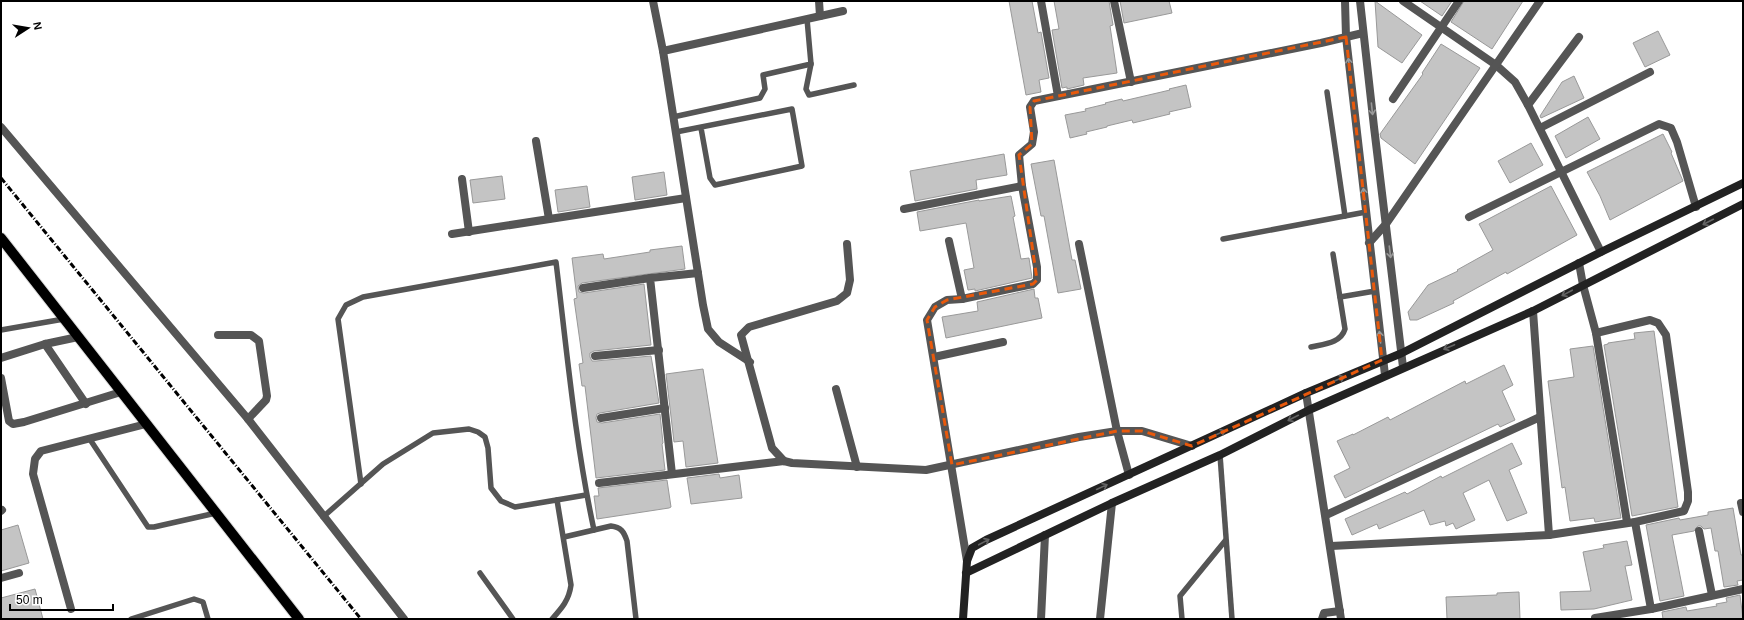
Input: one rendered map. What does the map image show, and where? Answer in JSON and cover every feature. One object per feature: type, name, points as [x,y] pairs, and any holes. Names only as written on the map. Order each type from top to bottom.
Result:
[{"type":"main road","points":[[1,238],[298,619]]},
{"type":"street","points":[[653,1],[664,51],[686,198],[708,329],[719,342],[750,362]]},
{"type":"street","points":[[819,1],[820,16]]},
{"type":"street","points":[[1041,1],[1058,96]]},
{"type":"street","points":[[1114,1],[1131,82]]},
{"type":"street","points":[[1345,1],[1346,37],[1382,360],[1385,375]]},
{"type":"street","points":[[1360,1],[1403,368]]},
{"type":"street","points":[[1403,1],[1496,65],[1515,82],[1540,128],[1601,252]]},
{"type":"street","points":[[1393,99],[1440,27],[1459,1]]},
{"type":"street","points":[[1369,243],[1386,224],[1540,1]]},
{"type":"street","points":[[664,51],[842,11]]},
{"type":"street","points":[[963,619],[967,561],[927,320],[935,307],[947,300],[962,299],[1032,284],[1037,280],[1037,266],[1022,186],[1019,155],[1032,144],[1034,132],[1030,107],[1034,101],[1363,33]]},
{"type":"street","points":[[1528,105],[1579,37]]},
{"type":"street","points":[[1540,128],[1650,72]]},
{"type":"street","points":[[1469,217],[1659,124],[1671,128],[1677,142],[1696,207]]},
{"type":"street","points":[[1,127],[248,419],[404,619]]},
{"type":"street","points":[[536,141],[549,219]]},
{"type":"street","points":[[462,179],[469,232]]},
{"type":"street","points":[[967,561],[972,548],[986,540],[1306,393],[1382,360],[1402,353],[1601,252],[1743,184]]},
{"type":"street","points":[[904,209],[1022,186]]},
{"type":"street","points":[[452,234],[686,198]]},
{"type":"street","points":[[966,573],[1045,534],[1220,455],[1309,410],[1385,375],[1533,311],[1743,204]]},
{"type":"street","points":[[949,241],[962,299]]},
{"type":"street","points":[[784,461],[772,448],[742,334],[749,327],[837,301],[847,293],[850,280],[847,244]]},
{"type":"street","points":[[1079,244],[1118,431],[1129,475]]},
{"type":"street","points":[[1579,263],[1583,285],[1596,333],[1631,522],[1651,609]]},
{"type":"street","points":[[583,288],[650,278],[698,273]]},
{"type":"street","points":[[650,278],[672,474]]},
{"type":"street","points":[[1533,311],[1549,535]]},
{"type":"street","points":[[1330,546],[1549,535],[1684,512],[1688,501],[1666,334],[1658,323],[1650,320],[1596,333]]},
{"type":"street","points":[[218,335],[252,335],[259,341],[267,396],[262,404],[248,419]]},
{"type":"street","points":[[1,358],[45,344],[78,337]]},
{"type":"street","points":[[934,357],[1003,342]]},
{"type":"street","points":[[45,344],[86,404]]},
{"type":"street","points":[[595,356],[659,350]]},
{"type":"street","points":[[1,378],[9,421],[13,424],[19,424],[121,392]]},
{"type":"street","points":[[836,389],[857,467]]},
{"type":"street","points":[[1306,393],[1341,615],[1324,613],[1322,619]]},
{"type":"street","points":[[601,418],[664,408]]},
{"type":"street","points":[[1326,515],[1540,417]]},
{"type":"street","points":[[71,609],[33,474],[35,459],[41,451],[146,424]]},
{"type":"street","points":[[599,483],[784,461],[792,463],[926,470],[1080,437],[1118,431],[1142,431],[1192,446]]},
{"type":"street","points":[[1741,502],[1743,512]]},
{"type":"street","points":[[1100,619],[1112,503]]},
{"type":"street","points":[[1699,532],[1712,595]]},
{"type":"street","points":[[1041,619],[1045,534]]},
{"type":"street","points":[[1,578],[19,573]]},
{"type":"street","points":[[1595,618],[1651,609],[1743,589]]},
{"type":"lane","points":[[806,19],[810,64],[806,89],[809,95],[854,85]]},
{"type":"lane","points":[[674,117],[760,98],[764,89],[762,75],[810,64]]},
{"type":"lane","points":[[1327,92],[1345,216]]},
{"type":"lane","points":[[676,132],[792,109],[802,166],[715,185],[710,178],[701,128]]},
{"type":"lane","points":[[1223,239],[1366,212]]},
{"type":"lane","points":[[1311,347],[1338,340],[1343,335],[1344,329],[1333,254]]},
{"type":"lane","points":[[361,484],[338,319],[346,304],[363,297],[556,262],[586,495],[594,530]]},
{"type":"lane","points":[[1340,297],[1375,292]]},
{"type":"lane","points":[[1,330],[64,319]]},
{"type":"lane","points":[[323,517],[383,464],[433,433],[469,429],[478,432],[485,437],[488,448],[491,488],[501,501],[515,507],[586,495]]},
{"type":"lane","points":[[88,438],[148,527],[154,527],[216,513]]},
{"type":"lane","points":[[1220,455],[1225,541],[1232,619]]},
{"type":"lane","points":[[552,619],[561,610],[570,595],[571,585],[557,500]]},
{"type":"lane","points":[[564,537],[611,526],[618,527],[624,532],[627,541],[636,619]]},
{"type":"lane","points":[[1182,619],[1180,596],[1225,541]]},
{"type":"lane","points":[[480,573],[513,619]]},
{"type":"lane","points":[[131,619],[194,599],[203,602],[208,619]]},
{"type":"highlighted area","points":[[1346,37],[1382,360],[1192,446],[1142,431],[1117,431],[952,465],[927,320],[935,307],[947,300],[1033,284],[1037,280],[1019,155],[1032,144],[1030,107],[1034,101]]},
{"type":"building","points":[[1009,1],[1032,1],[1038,33],[1041,32],[1049,78],[1039,80],[1041,92],[1026,95]]},
{"type":"building","points":[[1054,1],[1109,1],[1113,25],[1110,26],[1117,73],[1083,78],[1084,85],[1067,89],[1067,87],[1062,88],[1052,30],[1059,29]]},
{"type":"building","points":[[1120,1],[1169,1],[1172,13],[1124,23]]},
{"type":"building","points":[[1375,1],[1422,35],[1402,63],[1378,47]]},
{"type":"building","points":[[1420,1],[1452,1],[1442,16]]},
{"type":"building","points":[[1464,1],[1523,1],[1492,49],[1451,22]]},
{"type":"building","points":[[1658,31],[1670,55],[1645,67],[1633,43]]},
{"type":"building","points":[[1441,44],[1480,68],[1415,164],[1381,138],[1380,134],[1423,74],[1422,73]]},
{"type":"building","points":[[1574,76],[1584,98],[1541,118],[1540,116],[1562,82]]},
{"type":"building","points":[[1186,85],[1191,107],[1133,123],[1132,120],[1107,126],[1086,132],[1087,134],[1070,138],[1065,115],[1086,111],[1085,109],[1106,104],[1105,103],[1122,99],[1123,101]]},
{"type":"building","points":[[1588,117],[1600,139],[1566,158],[1555,136]]},
{"type":"building","points":[[1663,134],[1672,152],[1671,153],[1683,181],[1610,220],[1600,196],[1587,172]]},
{"type":"building","points":[[1531,143],[1543,165],[1510,183],[1498,161]]},
{"type":"building","points":[[1004,154],[1007,175],[976,180],[977,189],[915,201],[910,171]]},
{"type":"building","points":[[1054,160],[1072,260],[1075,260],[1081,289],[1058,293],[1044,216],[1041,216],[1031,164]]},
{"type":"building","points":[[664,172],[667,195],[635,200],[632,177]]},
{"type":"building","points":[[502,176],[505,199],[473,203],[470,180]]},
{"type":"building","points":[[587,186],[590,207],[558,212],[555,190]]},
{"type":"building","points":[[1551,186],[1577,235],[1507,274],[1506,272],[1453,301],[1454,303],[1417,320],[1410,320],[1408,312],[1428,285],[1458,271],[1457,270],[1493,250],[1479,224]]},
{"type":"building","points":[[1011,196],[1015,216],[1013,217],[1021,259],[1029,258],[1032,278],[975,291],[975,289],[968,290],[964,270],[974,268],[966,223],[920,231],[917,212],[979,200]]},
{"type":"building","points":[[682,246],[685,269],[582,283],[578,286],[579,292],[584,293],[644,284],[651,345],[594,351],[590,353],[590,357],[592,361],[596,361],[651,356],[659,403],[600,413],[597,414],[596,418],[597,422],[602,423],[660,414],[663,443],[665,470],[596,478],[585,386],[582,386],[579,364],[583,363],[574,299],[577,298],[572,258],[603,254],[604,259],[650,252],[650,250]]},
{"type":"building","points":[[1034,289],[1035,298],[1038,298],[1042,318],[946,338],[942,317],[978,311],[977,302]]},
{"type":"building","points":[[1654,331],[1678,507],[1632,516],[1604,345],[1608,343],[1635,339],[1634,333]]},
{"type":"building","points":[[1593,346],[1621,518],[1595,522],[1594,518],[1570,521],[1565,487],[1562,488],[1548,381],[1574,377],[1570,349]]},
{"type":"building","points":[[1504,365],[1513,385],[1502,391],[1515,420],[1500,427],[1498,424],[1345,498],[1334,476],[1350,468],[1337,441],[1353,435],[1388,417],[1390,420],[1465,381],[1466,384]]},
{"type":"building","points":[[703,369],[718,463],[686,467],[683,441],[674,442],[666,374]]},
{"type":"building","points":[[1512,443],[1522,464],[1509,470],[1527,513],[1507,521],[1489,480],[1463,493],[1475,520],[1456,529],[1453,523],[1446,526],[1445,521],[1430,525],[1424,510],[1379,529],[1377,524],[1352,535],[1345,519],[1405,492],[1407,494],[1441,476],[1442,478]]},
{"type":"building","points":[[719,474],[720,478],[739,475],[742,498],[691,504],[687,478]]},
{"type":"building","points":[[667,480],[671,507],[597,519],[594,496],[599,496],[598,488]]},
{"type":"building","points":[[1733,508],[1741,555],[1743,555],[1743,580],[1737,581],[1738,585],[1724,587],[1718,551],[1715,551],[1711,528],[1704,529],[1701,526],[1698,526],[1694,531],[1672,535],[1684,596],[1660,601],[1646,525],[1679,518],[1680,520],[1708,515],[1708,512]]},
{"type":"building","points":[[18,525],[29,563],[1,571],[1,530]]},
{"type":"building","points":[[1627,541],[1632,565],[1625,566],[1632,600],[1594,609],[1561,610],[1560,592],[1591,591],[1583,552],[1604,548],[1603,545]]},
{"type":"building","points":[[35,589],[43,619],[1,619],[1,598]]},
{"type":"building","points":[[1519,592],[1520,619],[1447,619],[1446,597],[1497,595],[1497,593]]},
{"type":"building","points":[[1740,595],[1743,619],[1663,619],[1662,612],[1686,607],[1687,611],[1717,606],[1716,604],[1727,602],[1726,598]]},
{"type":"railway","points":[[1,178],[361,619]]}]
